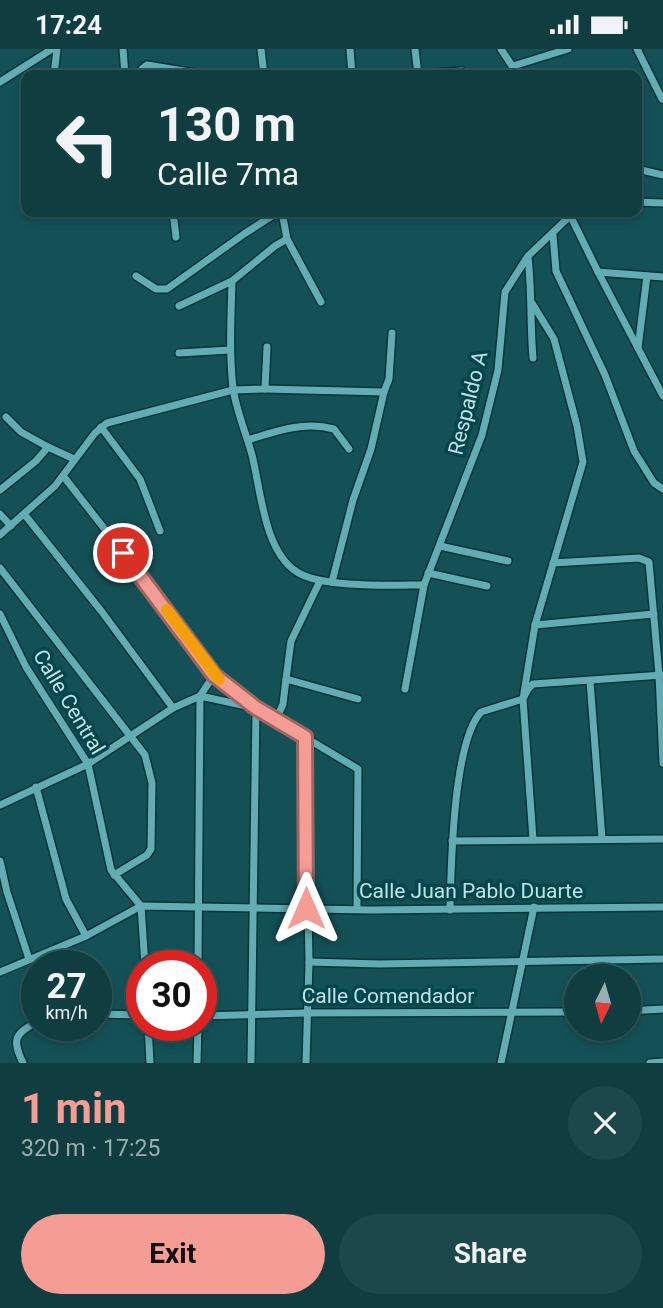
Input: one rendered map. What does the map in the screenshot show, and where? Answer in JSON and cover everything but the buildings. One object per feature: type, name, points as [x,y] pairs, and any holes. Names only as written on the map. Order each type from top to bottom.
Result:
[{"type":"street","points":[[0,82],[52,49]]},
{"type":"street","points":[[55,70],[57,49]]},
{"type":"street","points":[[123,49],[125,70]]},
{"type":"street","points":[[261,49],[263,70]]},
{"type":"street","points":[[350,49],[352,70]]},
{"type":"street","points":[[415,49],[417,70]]},
{"type":"street","points":[[501,49],[515,70]]},
{"type":"street","points":[[513,66],[568,49]]},
{"type":"street","points":[[637,49],[662,99]]},
{"type":"street","points":[[141,70],[148,65],[178,70]]},
{"type":"street","points":[[642,170],[663,175]]},
{"type":"street","points":[[642,202],[663,203]]},
{"type":"street","points":[[174,217],[176,237]]},
{"type":"street","points":[[136,277],[156,289],[167,289],[272,217]]},
{"type":"street","points":[[281,217],[287,239],[321,302]]},
{"type":"street","name":"Respaldo A","points":[[405,689],[424,585],[482,435],[498,370],[505,292],[528,256],[553,235],[568,217]]},
{"type":"street","points":[[571,217],[597,272],[663,396]]},
{"type":"street","points":[[553,235],[556,271],[605,375],[634,451],[654,483],[663,489]]},
{"type":"street","points":[[179,306],[232,281],[287,239]]},
{"type":"street","points":[[528,256],[533,358]]},
{"type":"street","points":[[597,272],[663,277]]},
{"type":"street","points":[[638,348],[647,275]]},
{"type":"street","points":[[232,281],[230,351],[233,390],[248,440],[266,520],[283,560],[299,574],[320,581],[424,585]]},
{"type":"street","points":[[531,303],[554,339],[577,426],[583,462],[536,625],[523,699],[533,839]]},
{"type":"street","points":[[332,582],[389,379],[392,333]]},
{"type":"street","points":[[265,389],[267,348]]},
{"type":"street","points":[[179,353],[230,351]]},
{"type":"street","points":[[0,535],[64,477],[101,427],[119,420],[233,390],[384,392]]},
{"type":"street","points":[[6,417],[21,432],[74,460]]},
{"type":"street","points":[[248,440],[285,428],[319,425],[334,429],[349,449]]},
{"type":"street","points":[[101,427],[140,479],[160,531]]},
{"type":"street","points":[[0,490],[36,461],[48,447]]},
{"type":"street","points":[[64,477],[153,591],[214,675],[256,708],[358,769],[357,909]]},
{"type":"street","points":[[0,514],[10,526]]},
{"type":"street","points":[[24,515],[102,612],[173,708]]},
{"type":"street","points":[[440,546],[508,561]]},
{"type":"street","points":[[553,563],[639,558],[649,562],[661,675],[663,763]]},
{"type":"street","points":[[0,568],[132,736],[150,768],[153,815],[151,849],[147,855],[114,875]]},
{"type":"street","points":[[428,573],[487,586]]},
{"type":"street","points":[[276,720],[284,698],[291,641],[320,581]]},
{"type":"street","name":"Calle Central","points":[[0,614],[26,667],[88,764],[114,875],[141,906]]},
{"type":"street","points":[[536,625],[654,614]]},
{"type":"street","points":[[0,805],[88,764],[173,708],[200,696],[214,675]]},
{"type":"street","points":[[450,910],[452,841],[458,784],[476,717],[481,712],[523,699],[533,684],[661,675]]},
{"type":"street","points":[[286,679],[358,699]]},
{"type":"street","points":[[590,681],[602,838]]},
{"type":"street","points":[[200,696],[256,708]]},
{"type":"street","points":[[198,950],[200,696]]},
{"type":"street","points":[[251,1063],[256,708]]},
{"type":"street","points":[[305,737],[309,963],[306,1063]]},
{"type":"street","points":[[36,787],[66,899],[86,936]]},
{"type":"street","points":[[452,841],[663,839]]},
{"type":"street","points":[[0,861],[26,950]]},
{"type":"street","points":[[51,950],[86,936],[141,906],[144,950]]},
{"type":"street","name":"Calle Juan Pablo Duarte","points":[[141,906],[450,910],[663,907]]},
{"type":"street","points":[[500,1063],[534,907]]},
{"type":"street","points":[[309,963],[663,959]]},
{"type":"street","points":[[0,972],[21,963]]},
{"type":"street","points":[[641,1010],[663,1009]]},
{"type":"street","name":"Calle Comendador","points":[[217,1016],[564,1012]]},
{"type":"street","points":[[21,1032],[16,1038],[16,1048],[23,1063]]},
{"type":"street","points":[[149,1041],[150,1063]]},
{"type":"street","points":[[197,1063],[198,1041]]},
{"type":"street","points":[[650,1063],[663,1062]]},
{"type":"slow traffic","points":[[167,610],[219,679]]},
{"type":"route","points":[[123,553],[214,675],[256,708],[305,737],[306,908]]}]
